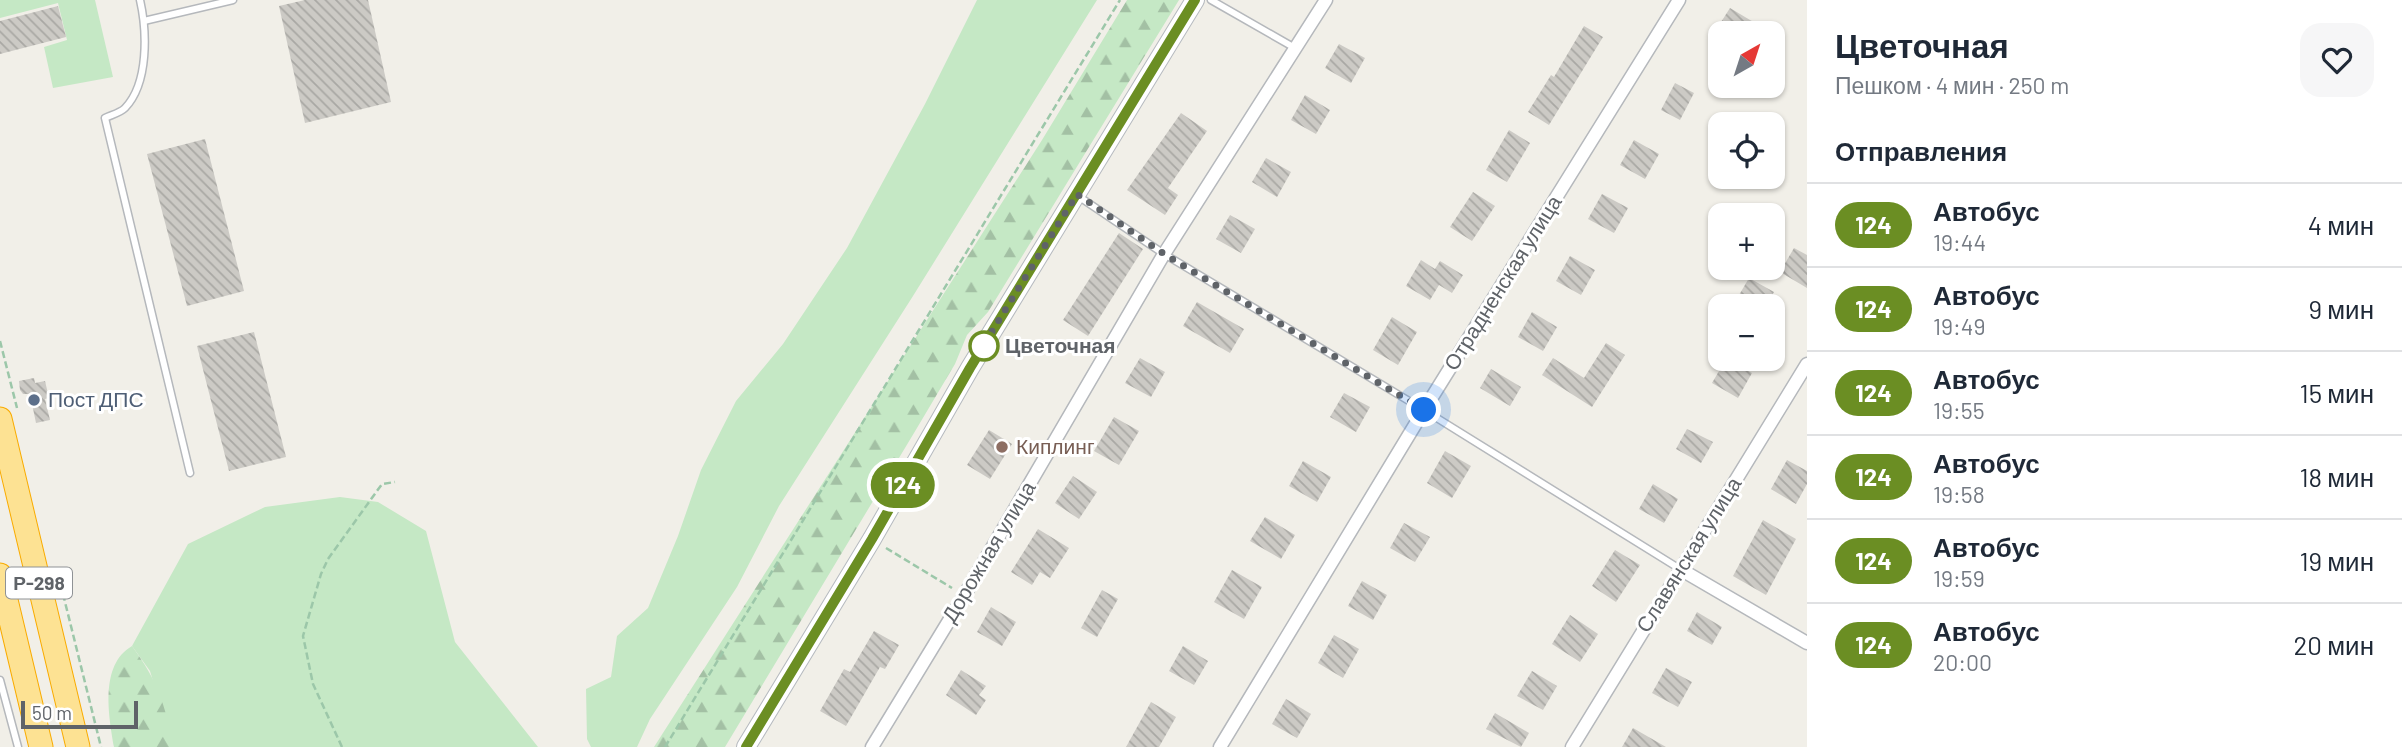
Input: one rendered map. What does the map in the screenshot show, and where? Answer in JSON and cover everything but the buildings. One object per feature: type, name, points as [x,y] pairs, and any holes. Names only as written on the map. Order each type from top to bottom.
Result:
[{"type":"highway","name":"Р-298","points":[[4,409],[78,747]]},
{"type":"highway","name":"Р-298","points":[[0,575],[41,747]]},
{"type":"street","points":[[746,747],[872,539],[970,368],[1195,0]]},
{"type":"street","name":"Дорожная улица","points":[[872,747],[964,596],[1164,254],[1326,0]]},
{"type":"street","name":"Отрадненская улица","points":[[1220,747],[1424,410],[1679,0]]},
{"type":"street","name":"Славянская улица","points":[[1572,747],[1807,364]]},
{"type":"street","points":[[1680,569],[1807,643]]},
{"type":"lane","points":[[140,0],[146,46],[138,88],[124,109],[105,118],[190,473]]},
{"type":"lane","points":[[144,22],[233,0]]},
{"type":"lane","points":[[1211,0],[1297,49]]},
{"type":"lane","points":[[1077,194],[1164,254],[1424,410],[1680,569]]},
{"type":"lane","points":[[0,680],[18,747]]},
{"type":"path","points":[[665,747],[1120,0]]},
{"type":"path","points":[[4,409],[14,397]]},
{"type":"path","points":[[342,747],[313,684],[303,636],[328,558],[382,484],[396,482]]},
{"type":"path","points":[[872,539],[964,596]]},
{"type":"green space","points":[[0,0],[95,0],[113,77],[53,88],[44,47],[67,40],[58,3],[0,18]]},
{"type":"green space","points":[[977,0],[1097,0],[779,506],[737,587],[650,719],[637,747],[591,747],[587,739],[586,689],[611,677],[617,636],[648,608],[678,536],[701,470],[736,401],[783,344],[847,248],[925,104]]},
{"type":"green space","points":[[1127,0],[1179,0],[988,312],[967,335],[955,364],[725,747],[654,747],[1042,140]]},
{"type":"green space","points":[[340,497],[378,502],[426,531],[455,642],[538,747],[173,747],[150,671],[132,646],[188,544],[265,507]]},
{"type":"green space","points":[[132,646],[149,671],[159,694],[174,747],[114,747],[109,707],[110,678],[122,655]]},
{"type":"bus line","name":"124","points":[[746,747],[872,539],[970,368],[1195,0]]},
{"type":"place","name":"Цветочная","points":[[984,346]]},
{"type":"place","name":"Пост ДПС","points":[[34,400]]},
{"type":"place","name":"Киплинг","points":[[1002,447]]},
{"type":"route","points":[[984,346],[981,349],[1077,194],[1164,254],[1424,410]]}]
